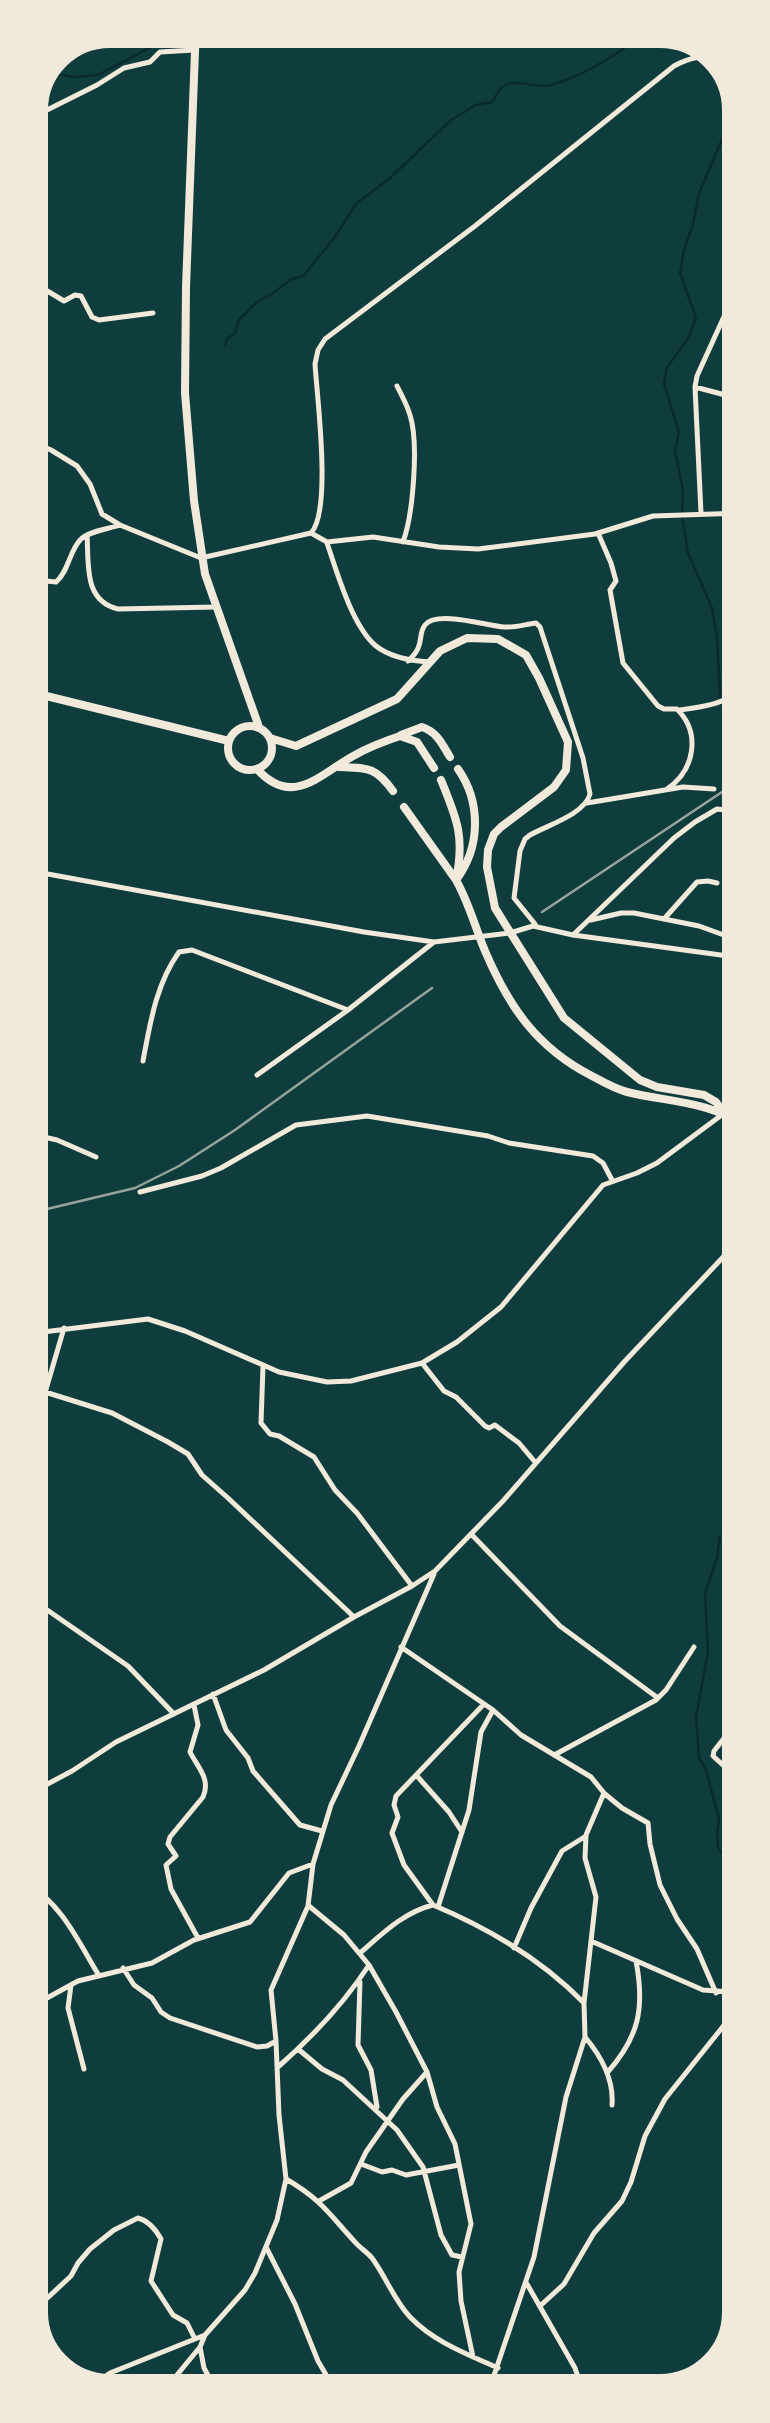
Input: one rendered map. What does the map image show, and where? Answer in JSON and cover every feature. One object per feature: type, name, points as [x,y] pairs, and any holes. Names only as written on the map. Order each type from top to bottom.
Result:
[{"type":"highway","points":[[195,43],[185,393],[194,500],[202,558],[259,727],[270,738],[296,746],[397,699],[440,651],[466,638],[498,639],[526,654],[568,742],[568,760],[561,779],[494,834],[487,867],[495,908],[564,1018],[648,1084],[710,1098],[724,1113]]},
{"type":"highway","points":[[43,695],[228,742]]},
{"type":"highway","points":[[259,727],[243,726],[234,732],[228,752],[236,766],[257,770],[274,784],[290,788],[311,783],[352,756],[422,727],[438,737],[450,757]]},
{"type":"highway","points":[[400,736],[418,742],[434,768]]},
{"type":"highway","points":[[257,770],[270,759],[270,738]]},
{"type":"highway","points":[[338,767],[370,768],[380,773],[393,790]]},
{"type":"highway","points":[[456,880],[467,866],[476,826],[469,785],[458,769]]},
{"type":"highway","points":[[441,780],[458,822],[462,855],[456,880]]},
{"type":"highway","points":[[404,806],[456,880],[494,971],[539,1040],[568,1063],[622,1091],[728,1116]]},
{"type":"street","points":[[43,112],[124,68],[150,62],[160,52],[195,50]]},
{"type":"street","points":[[43,447],[76,466],[90,484],[100,512],[120,525],[202,558],[311,532],[319,522],[322,496],[315,364],[325,339],[476,226],[674,66],[699,56]]},
{"type":"street","points":[[43,285],[43,292]]},
{"type":"street","points":[[44,288],[64,301],[81,296],[92,316],[100,320],[153,313]]},
{"type":"street","points":[[701,514],[695,386],[706,351],[728,306]]},
{"type":"street","points":[[397,386],[412,424],[414,477],[403,542]]},
{"type":"street","points":[[695,386],[728,396]]},
{"type":"street","points":[[311,532],[327,542],[372,538],[470,550],[598,534],[653,516],[728,513]]},
{"type":"street","points":[[43,581],[56,582],[62,578],[76,546],[87,536],[120,525]]},
{"type":"street","points":[[598,534],[616,581],[610,590],[622,663],[664,709],[710,706],[728,698]]},
{"type":"street","points":[[87,536],[90,587],[109,607],[216,606]]},
{"type":"street","points":[[327,542],[344,593],[370,638],[382,650],[408,660],[430,662]]},
{"type":"street","points":[[408,660],[419,649],[428,622],[451,618],[501,627],[536,623],[583,758],[588,803]]},
{"type":"street","points":[[667,789],[683,775],[690,759],[690,729],[679,710]]},
{"type":"street","points":[[538,927],[514,898],[520,852],[530,835],[588,803],[683,786],[714,789]]},
{"type":"street","points":[[573,935],[674,838],[718,809],[728,811]]},
{"type":"street","points":[[43,873],[434,942],[538,927],[728,956]]},
{"type":"street","points":[[664,919],[696,882],[717,883]]},
{"type":"street","points":[[588,921],[622,913],[699,926],[728,937]]},
{"type":"street","points":[[258,1075],[434,942]]},
{"type":"street","points":[[142,1061],[153,1008],[180,952],[192,950],[348,1010]]},
{"type":"street","points":[[43,1331],[148,1319],[185,1330],[264,1366],[328,1382],[351,1381],[422,1363],[457,1342],[501,1307],[596,1191],[612,1180],[638,1173],[724,1113]]},
{"type":"street","points":[[140,1192],[222,1168],[296,1125],[366,1116],[593,1156],[603,1163],[612,1180]]},
{"type":"street","points":[[43,1136],[96,1157]]},
{"type":"street","points":[[43,1786],[116,1742],[264,1670],[436,1571],[728,1252]]},
{"type":"street","points":[[43,1399],[64,1328]]},
{"type":"street","points":[[422,1363],[444,1391],[456,1396],[485,1426],[495,1425],[504,1430],[536,1462]]},
{"type":"street","points":[[264,1366],[262,1424],[270,1434],[314,1457],[335,1490],[363,1520],[412,1586]]},
{"type":"street","points":[[45,1392],[112,1413],[188,1454],[207,1481],[354,1616]]},
{"type":"street","points":[[472,1534],[560,1626],[658,1698]]},
{"type":"street","points":[[173,2380],[256,2273],[284,2198],[286,2179],[271,1990],[308,1906],[313,1864],[331,1805],[436,1571]]},
{"type":"street","points":[[43,1607],[128,1666],[174,1714]]},
{"type":"street","points":[[401,1646],[521,1735],[591,1777],[622,1808],[648,1823],[660,1885],[676,1919],[697,1949],[716,1992]]},
{"type":"street","points":[[556,1754],[658,1698],[694,1648]]},
{"type":"street","points":[[213,1694],[225,1728],[248,1758],[252,1770],[300,1824],[322,1831]]},
{"type":"street","points":[[194,1704],[198,1725],[190,1752],[206,1780],[206,1790],[170,1838],[168,1844],[176,1856],[166,1868],[172,1894],[198,1938]]},
{"type":"street","points":[[484,1704],[396,1796],[398,1817],[392,1833],[404,1866],[435,1906],[500,1938],[555,1974],[584,2004]]},
{"type":"street","points":[[360,1953],[402,1918],[435,1906],[469,1810],[481,1732],[492,1710]]},
{"type":"street","points":[[724,1766],[715,1758],[714,1751],[728,1734]]},
{"type":"street","points":[[416,1775],[462,1832]]},
{"type":"street","points":[[493,2380],[527,2284],[566,2097],[585,2038],[584,2004],[596,1897],[585,1858],[586,1836],[604,1793]]},
{"type":"street","points":[[514,1948],[562,1851],[586,1836]]},
{"type":"street","points":[[43,2000],[71,1984],[152,1963],[198,1938],[253,1920],[288,1873],[313,1864]]},
{"type":"street","points":[[43,1893],[56,1907],[98,1974]]},
{"type":"street","points":[[308,1906],[344,1935],[369,1965],[427,2072],[437,2106],[455,2144],[471,2224],[459,2272],[473,2357]]},
{"type":"street","points":[[591,1942],[703,1990],[728,1992]]},
{"type":"street","points":[[607,2073],[621,2057],[638,2014],[641,1993],[636,1961]]},
{"type":"street","points":[[276,2068],[298,2049],[369,1965]]},
{"type":"street","points":[[123,1968],[134,1985],[166,2016],[253,2046],[276,2041]]},
{"type":"street","points":[[360,1979],[358,2045],[371,2070],[378,2110]]},
{"type":"street","points":[[71,1984],[68,2008],[84,2069]]},
{"type":"street","points":[[540,2306],[564,2284],[594,2232],[622,2201],[645,2136],[665,2099],[728,2020]]},
{"type":"street","points":[[585,2038],[607,2073],[612,2105]]},
{"type":"street","points":[[298,2049],[343,2080],[388,2120],[423,2166],[442,2238],[452,2255],[462,2256]]},
{"type":"street","points":[[319,2201],[354,2178],[388,2120],[427,2072]]},
{"type":"street","points":[[360,2163],[382,2172],[406,2174],[460,2165]]},
{"type":"street","points":[[286,2179],[319,2201],[371,2257],[408,2314],[442,2342],[498,2368]]},
{"type":"street","points":[[43,2302],[71,2276],[90,2249],[138,2218],[145,2220],[161,2239],[151,2280],[173,2315],[188,2324],[196,2339]]},
{"type":"street","points":[[266,2248],[329,2380]]},
{"type":"street","points":[[527,2284],[579,2380]]},
{"type":"street","points":[[102,2379],[205,2335]]},
{"type":"street","points":[[200,2347],[211,2380]]},
{"type":"waterway","points":[[54,74],[98,75],[158,43]]},
{"type":"waterway","points":[[225,345],[239,320],[257,302],[304,275],[356,204],[390,178],[451,120],[476,105],[492,102],[505,85],[552,85],[579,75],[631,43]]},
{"type":"waterway","points":[[720,696],[712,608],[688,553],[675,450],[679,432],[664,384],[667,367],[688,339],[696,318],[680,273],[699,193],[728,126]]},
{"type":"waterway","points":[[720,1536],[705,1594],[708,1652],[696,1717],[699,1758],[719,1819],[718,1848],[728,1860]]},
{"type":"railway","points":[[542,912],[728,788]]},
{"type":"railway","points":[[43,1210],[135,1188],[179,1166],[432,988]]}]
